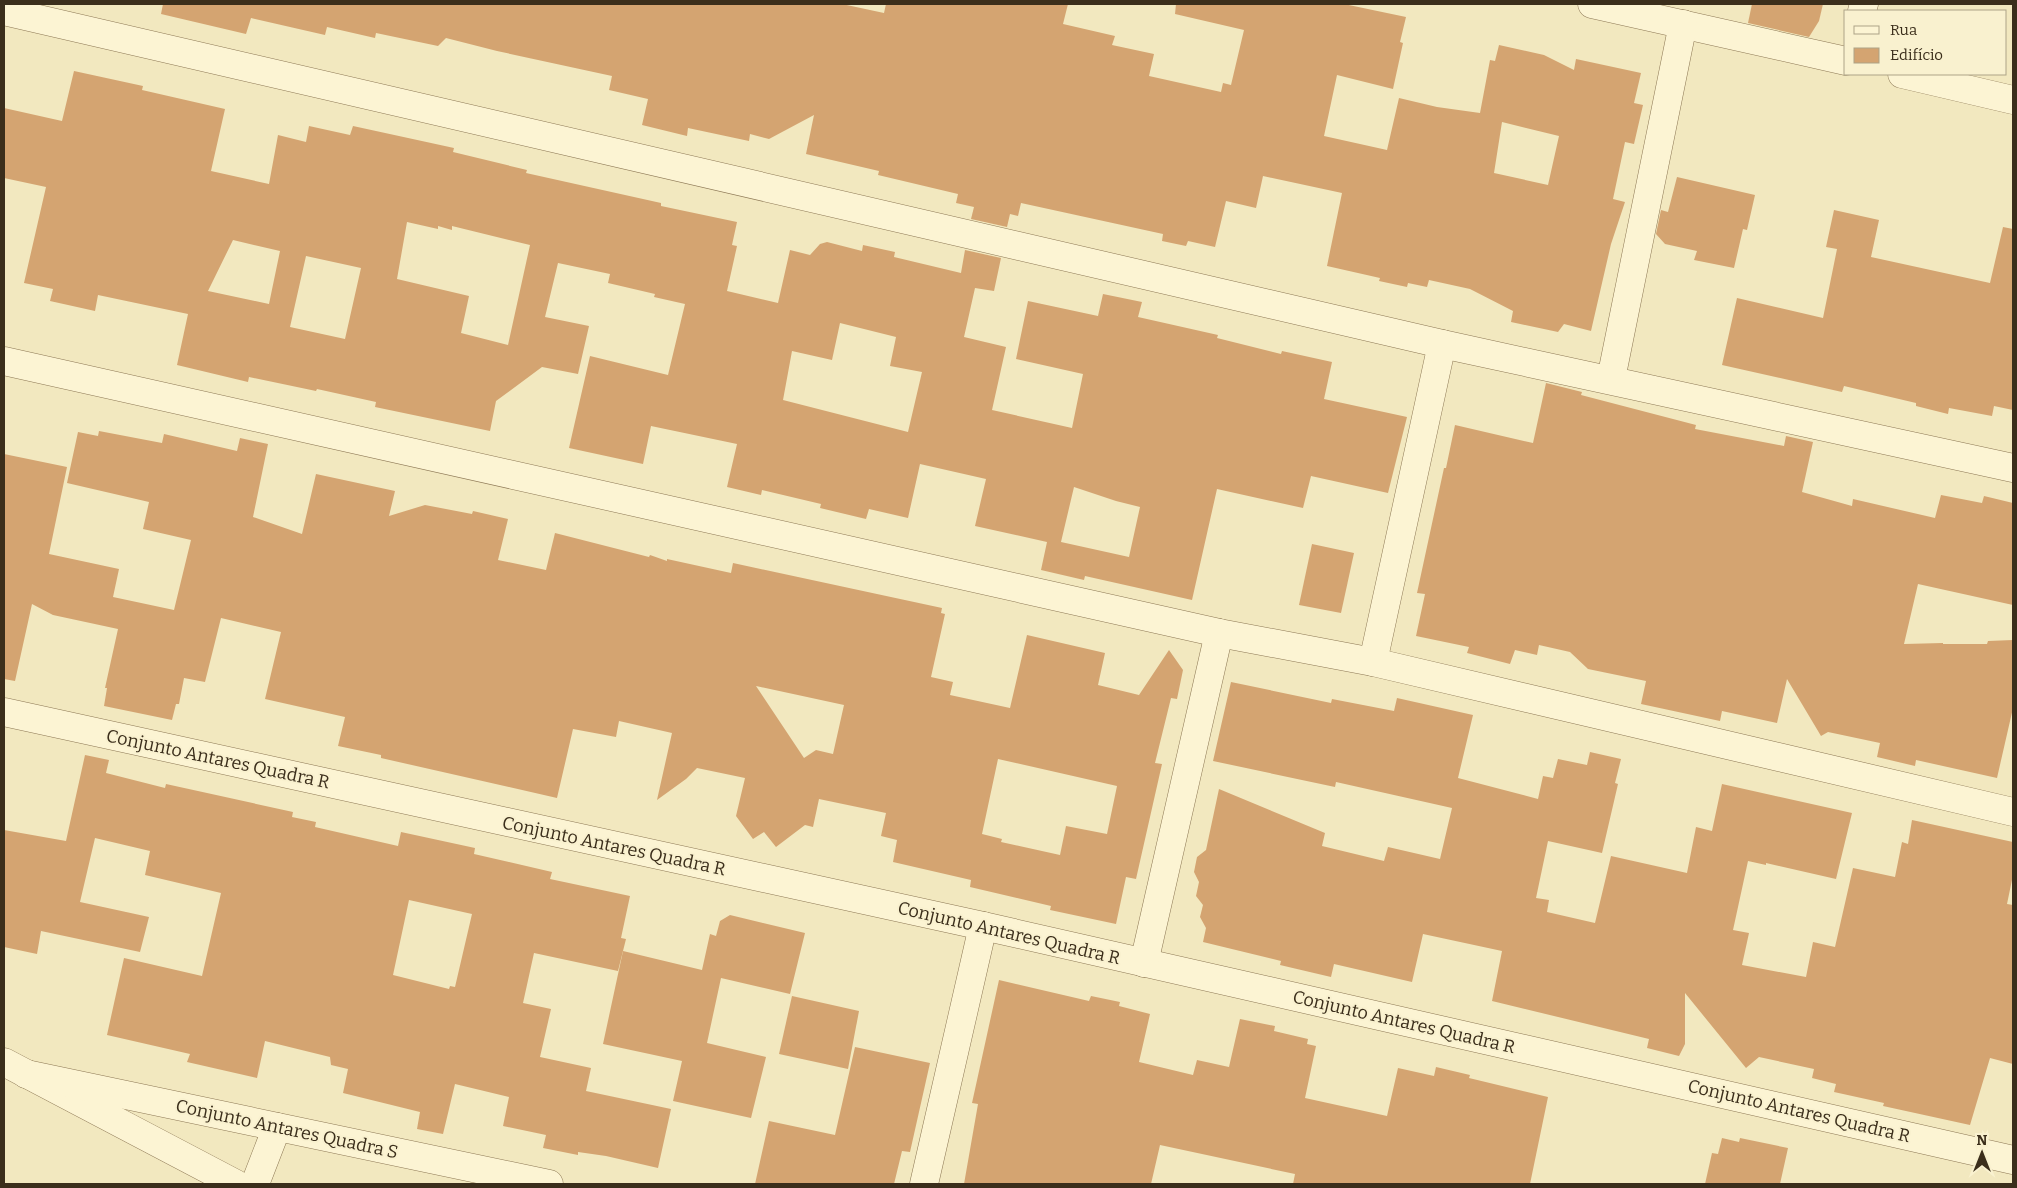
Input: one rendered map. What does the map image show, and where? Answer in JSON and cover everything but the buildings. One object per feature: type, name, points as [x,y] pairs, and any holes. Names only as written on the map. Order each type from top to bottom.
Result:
[{"type":"street","points":[[1592,4],[1844,60]]},
{"type":"street","points":[[4,10],[1442,344],[1611,379],[2013,468]]},
{"type":"street","points":[[1611,379],[1683,24]]},
{"type":"street","points":[[1906,75],[2013,100]]},
{"type":"street","points":[[1372,662],[1442,344]]},
{"type":"street","points":[[4,361],[1219,632],[1372,662],[2013,812]]},
{"type":"street","points":[[1144,963],[1219,632]]},
{"type":"street","name":"Conjunto Antares Quadra R","points":[[4,712],[983,926],[2013,1160]]},
{"type":"street","points":[[924,1184],[983,926]]},
{"type":"street","points":[[15,1068],[236,1184]]},
{"type":"street","name":"Conjunto Antares Quadra S","points":[[15,1068],[277,1127],[548,1184]]},
{"type":"street","points":[[255,1184],[277,1127]]}]
